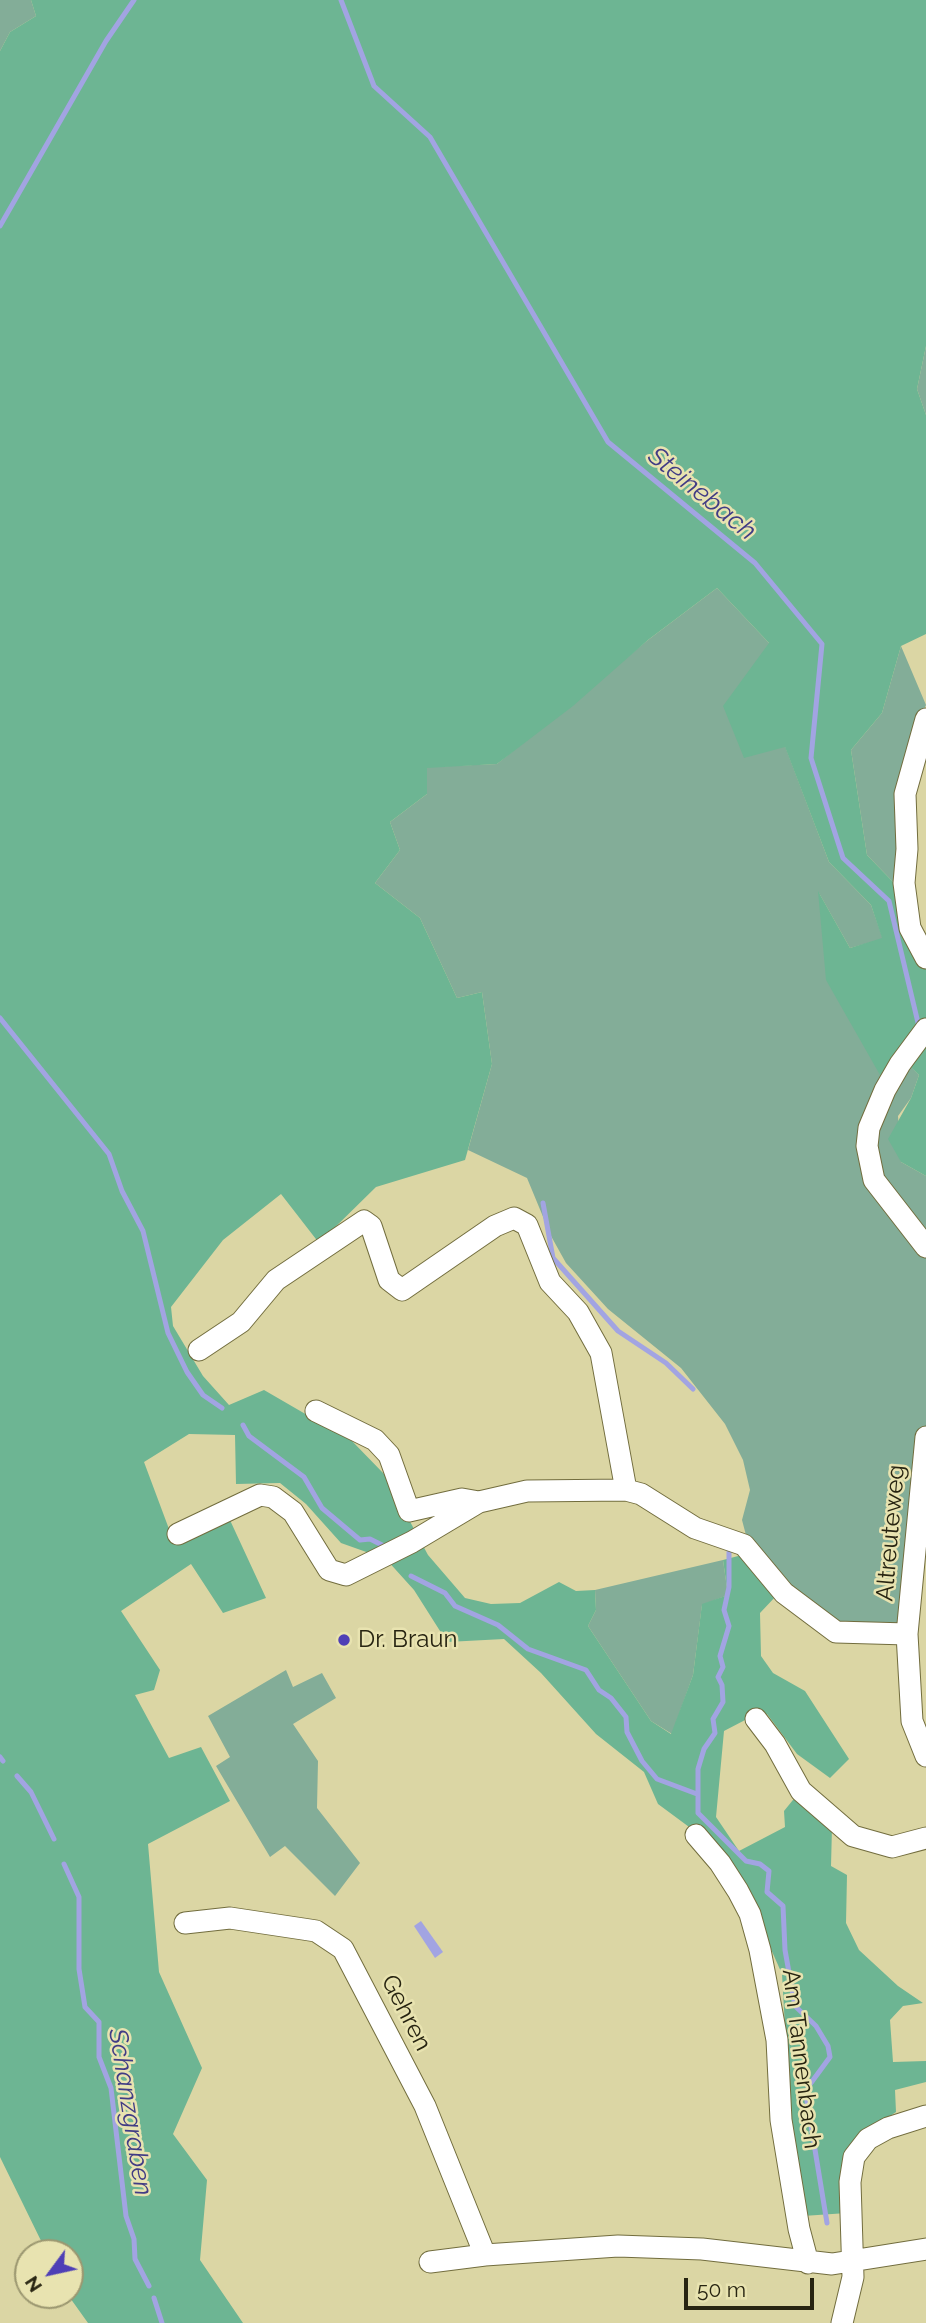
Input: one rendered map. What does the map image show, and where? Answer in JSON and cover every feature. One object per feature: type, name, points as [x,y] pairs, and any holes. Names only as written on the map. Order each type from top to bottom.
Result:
[{"type":"street","points":[[926,719],[905,794],[904,908],[910,928],[926,958]]},
{"type":"street","points":[[921,1036],[885,1090],[869,1128],[867,1146],[874,1180],[926,1247]]},
{"type":"street","points":[[178,1534],[260,1495],[273,1497],[293,1511],[329,1570],[346,1575],[412,1542],[479,1502],[527,1491],[626,1490],[601,1353],[578,1312],[550,1282],[527,1225],[514,1219],[495,1226],[402,1290],[389,1280],[371,1226],[364,1221],[276,1280],[241,1322],[199,1350]]},
{"type":"street","points":[[316,1411],[375,1440],[389,1455],[400,1479],[409,1511],[462,1499],[479,1502]]},
{"type":"street","name":"Altreuteweg","points":[[926,1437],[907,1634],[912,1721],[926,1756]]},
{"type":"street","name":"Altreuteweg","points":[[626,1490],[641,1494],[695,1528],[714,1532],[744,1545],[784,1593],[836,1632],[907,1634]]},
{"type":"street","points":[[756,1719],[775,1744],[801,1791],[853,1836],[892,1847],[926,1838]]},
{"type":"street","name":"Am Tannenbach","points":[[696,1835],[720,1863],[738,1891],[750,1914],[760,1950],[777,2040],[781,2120],[799,2229],[808,2263]]},
{"type":"street","name":"Gehren","points":[[185,1923],[230,1918],[316,1931],[343,1949],[425,2106],[485,2255]]},
{"type":"street","points":[[842,2323],[853,2261],[850,2182],[854,2157],[868,2139],[888,2128],[926,2116]]},
{"type":"street","points":[[430,2262],[485,2255],[618,2246],[702,2249],[808,2263],[853,2261],[926,2249]]},
{"type":"green space","points":[[0,0],[31,0],[36,16],[10,32],[0,51]]},
{"type":"green space","points":[[31,0],[926,0],[926,346],[917,389],[926,415],[926,634],[901,646],[882,713],[851,750],[867,855],[897,886],[926,967],[926,1176],[901,1162],[888,1139],[911,1098],[919,1075],[900,1056],[880,1075],[826,980],[818,891],[850,948],[882,938],[871,905],[829,862],[785,747],[744,758],[723,706],[769,643],[717,588],[648,640],[573,706],[497,764],[427,768],[427,794],[390,822],[400,850],[375,883],[420,918],[457,998],[482,992],[492,1064],[465,1160],[376,1187],[319,1243],[281,1194],[223,1240],[171,1307],[173,1326],[203,1376],[229,1405],[264,1390],[352,1441],[385,1475],[428,1555],[465,1598],[491,1604],[520,1603],[559,1582],[576,1591],[595,1590],[596,1610],[588,1626],[651,1721],[671,1734],[693,1675],[702,1604],[728,1595],[723,1560],[742,1555],[777,1595],[760,1613],[761,1656],[773,1673],[805,1691],[849,1759],[830,1778],[797,1754],[767,1714],[747,1719],[724,1731],[716,1817],[739,1851],[785,1827],[784,1811],[797,1795],[832,1827],[831,1866],[847,1875],[846,1923],[859,1950],[898,1986],[923,2003],[903,2006],[890,2020],[893,2062],[926,2061],[926,2082],[895,2090],[896,2112],[880,2123],[853,2158],[847,2213],[803,2216],[792,2152],[782,1974],[751,1904],[704,1838],[658,1804],[644,1772],[596,1734],[541,1673],[504,1639],[447,1642],[414,1590],[386,1559],[341,1543],[306,1504],[280,1483],[236,1484],[235,1435],[189,1434],[144,1462],[169,1529],[229,1518],[266,1598],[223,1613],[191,1564],[121,1611],[160,1670],[154,1690],[135,1695],[169,1758],[201,1747],[230,1801],[148,1844],[159,1972],[202,2068],[173,2134],[207,2180],[200,2260],[243,2323],[88,2323],[78,2309],[84,2309],[84,2239],[40,2239],[0,2157],[0,51],[10,32],[36,16]]},
{"type":"green space","points":[[926,346],[926,415],[917,389]]},
{"type":"green space","points":[[717,588],[769,643],[785,746],[829,862],[871,905],[883,939],[850,948],[819,893],[880,1074],[900,1055],[919,1075],[911,1098],[898,1116],[901,1162],[926,1176],[926,1447],[901,1627],[841,1625],[785,1587],[747,1539],[742,1520],[750,1490],[743,1460],[725,1424],[681,1368],[608,1309],[566,1263],[551,1236],[527,1178],[468,1150],[492,1064],[482,992],[457,998],[420,918],[375,883],[400,850],[390,822],[427,794],[427,767],[497,764],[648,640]]},
{"type":"green space","points":[[901,646],[926,705],[913,732],[897,886],[867,855],[851,750],[882,713]]},
{"type":"green space","points":[[723,1560],[728,1595],[702,1605],[693,1675],[672,1734],[651,1721],[588,1626],[596,1610],[595,1590]]},
{"type":"green space","points":[[286,1670],[293,1687],[322,1673],[336,1698],[293,1724],[318,1761],[317,1808],[360,1863],[335,1896],[285,1846],[270,1857],[216,1766],[230,1757],[208,1716]]},
{"type":"water","points":[[421,1921],[443,1952],[435,1958],[414,1926]]},
{"type":"waterway","points":[[0,226],[106,41],[134,0]]},
{"type":"waterway","name":"Steinebach","points":[[341,0],[374,86],[430,137],[608,442],[755,563],[822,644],[811,758],[843,858],[889,901],[919,1027]]},
{"type":"waterway","points":[[0,1018],[109,1154],[122,1191],[143,1231],[168,1333],[187,1372],[203,1395],[222,1408]]},
{"type":"waterway","points":[[543,1203],[553,1258],[618,1331],[666,1363],[693,1389]]},
{"type":"waterway","points":[[243,1425],[249,1436],[304,1477],[322,1508],[360,1540],[370,1539],[386,1547]]},
{"type":"waterway","points":[[729,1552],[729,1587],[724,1610],[729,1626],[720,1656],[723,1667],[718,1677],[722,1685],[723,1702],[713,1719],[715,1733],[704,1749],[698,1769],[698,1813],[746,1861],[760,1864],[769,1871],[767,1892],[783,1906],[785,1950],[795,2006],[816,2026],[828,2046],[830,2057],[808,2087],[807,2101],[827,2223]]},
{"type":"waterway","points":[[411,1576],[445,1593],[455,1606],[498,1625],[528,1649],[586,1670],[599,1690],[611,1698],[626,1717],[627,1732],[642,1761],[657,1779],[697,1794]]},
{"type":"waterway","name":"Schanzgraben","points":[[0,1757],[3,1761]]},
{"type":"waterway","name":"Schanzgraben","points":[[17,1776],[31,1792],[54,1839]]},
{"type":"waterway","name":"Schanzgraben","points":[[64,1864],[79,1897],[79,1969],[85,2007],[99,2022],[99,2057],[111,2088],[126,2216],[134,2239],[135,2259],[149,2286]]},
{"type":"waterway","name":"Schanzgraben","points":[[154,2298],[162,2323]]},
{"type":"place","name":"Dr. Braun","points":[[344,1640]]}]
